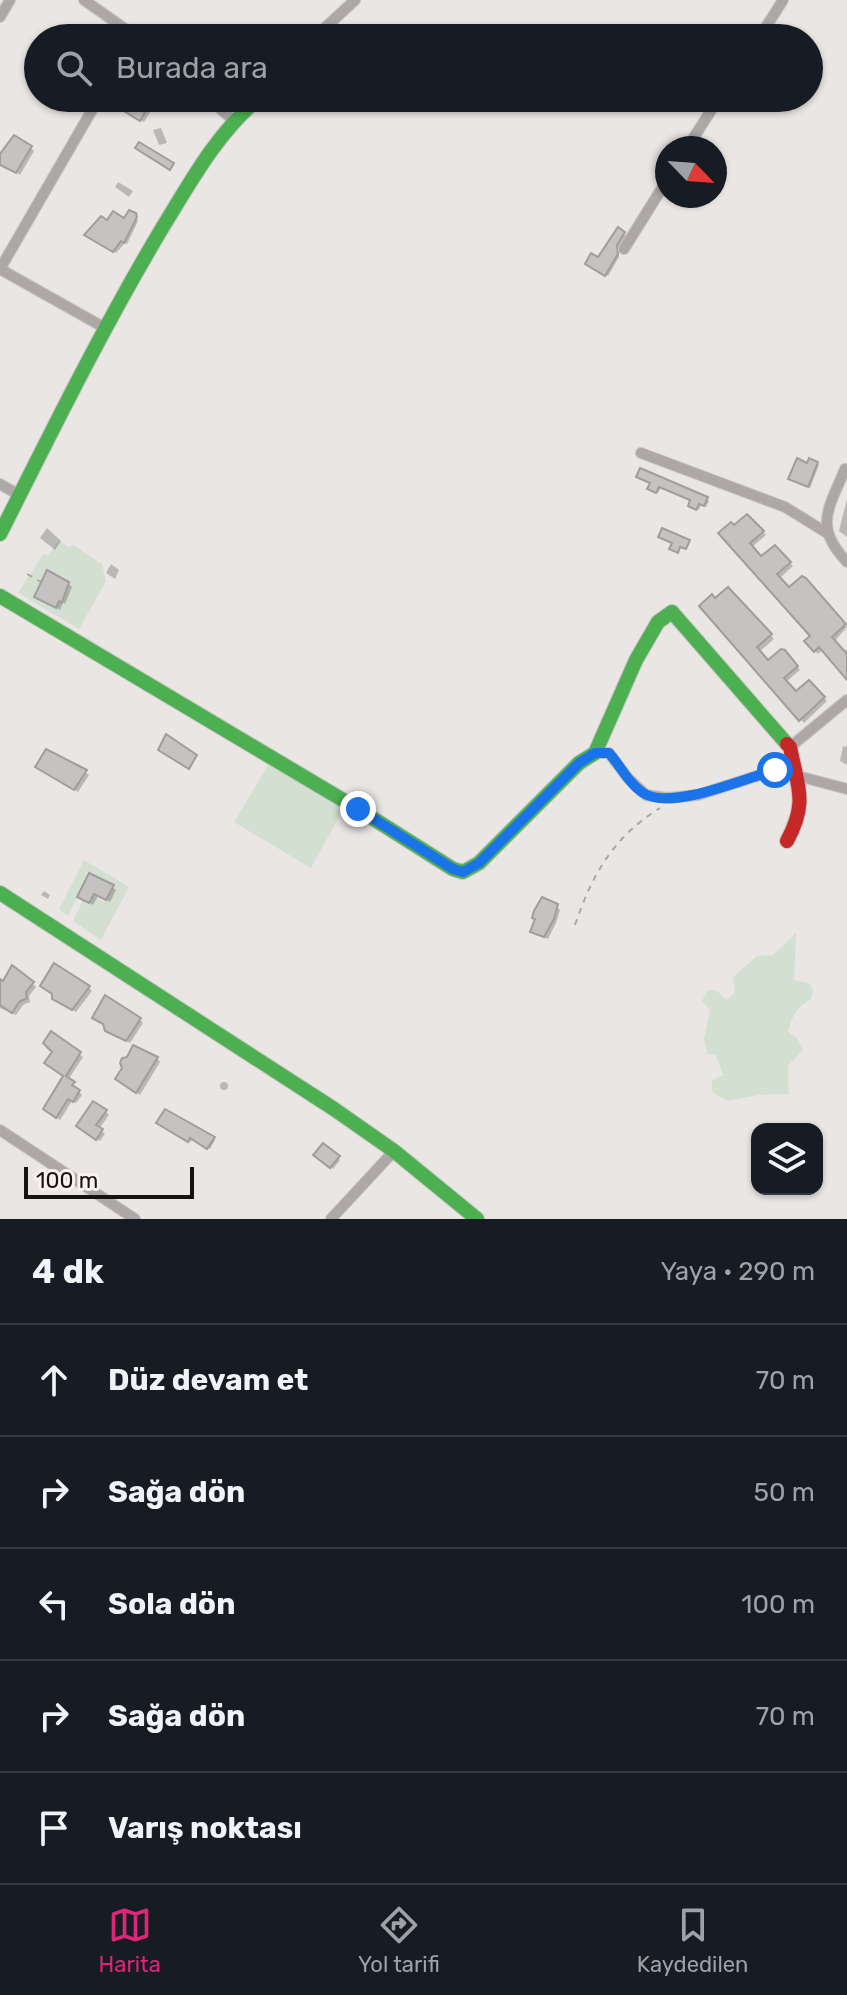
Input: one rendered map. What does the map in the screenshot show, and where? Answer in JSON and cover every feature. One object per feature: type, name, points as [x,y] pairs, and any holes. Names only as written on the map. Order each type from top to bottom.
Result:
[{"type":"street","points":[[0,17],[10,0]]},
{"type":"street","points":[[84,0],[117,24]]},
{"type":"street","points":[[329,24],[355,0]]},
{"type":"street","points":[[768,24],[783,0]]},
{"type":"street","points":[[91,112],[0,269],[105,328]]},
{"type":"street","points":[[224,112],[233,120]]},
{"type":"street","points":[[0,534],[105,328],[193,177],[233,120],[242,112]]},
{"type":"street","points":[[695,136],[710,112]]},
{"type":"street","points":[[624,249],[655,199]]},
{"type":"street","points":[[641,453],[785,507],[827,533]]},
{"type":"street","points":[[847,469],[825,520],[828,538],[847,562]]},
{"type":"street","points":[[0,484],[19,495]]},
{"type":"street","points":[[0,596],[453,869],[463,872],[479,863],[579,763],[595,753],[609,753],[646,795],[667,798],[698,795],[775,770],[847,789]]},
{"type":"street","points":[[595,753],[636,660],[658,622],[672,612],[790,747],[801,805],[798,820],[787,841]]},
{"type":"street","points":[[790,747],[847,700]]},
{"type":"street","points":[[0,893],[334,1109],[394,1151],[477,1219]]},
{"type":"street","points":[[0,1130],[135,1219]]},
{"type":"street","points":[[331,1219],[394,1151]]},
{"type":"path","points":[[27,574],[41,582]]},
{"type":"path","points":[[575,925],[599,866],[616,845],[664,807],[667,798]]},
{"type":"green space","points":[[59,540],[68,547],[73,545],[102,564],[106,581],[79,629],[18,593],[43,554],[48,556]]},
{"type":"green space","points":[[269,764],[344,808],[311,868],[234,822]]},
{"type":"green space","points":[[84,860],[129,887],[101,940],[73,921],[83,900],[89,903],[93,895],[104,902],[113,885],[89,873],[68,916],[59,909]]},
{"type":"green space","points":[[796,933],[794,980],[809,983],[813,990],[811,999],[795,1012],[788,1032],[797,1038],[803,1050],[788,1066],[789,1094],[758,1095],[727,1101],[712,1092],[712,1080],[723,1075],[716,1055],[707,1054],[704,1039],[710,1010],[702,1001],[708,990],[717,991],[726,1000],[735,993],[733,977],[757,956],[773,955]]},
{"type":"building","points":[[125,112],[145,112],[140,121]]},
{"type":"building","points":[[14,135],[32,146],[16,173],[0,165],[0,154]]},
{"type":"building","points":[[139,142],[174,163],[170,170],[135,148]]},
{"type":"building","points":[[129,210],[137,217],[124,243],[121,241],[113,252],[84,235],[101,216],[107,220],[113,211],[124,218]]},
{"type":"building","points":[[618,227],[625,232],[617,245],[618,254],[605,276],[585,264],[591,253],[598,257]]},
{"type":"building","points":[[797,458],[807,463],[809,458],[818,462],[808,487],[788,479]]},
{"type":"building","points":[[640,468],[708,497],[704,506],[699,504],[696,510],[688,506],[690,500],[659,487],[656,493],[647,489],[650,483],[636,477]]},
{"type":"building","points":[[747,514],[764,531],[750,543],[761,556],[775,545],[791,562],[777,574],[789,587],[802,576],[806,578],[846,624],[832,637],[847,654],[847,680],[819,647],[814,652],[804,641],[810,636],[718,533]]},
{"type":"building","points":[[662,528],[690,540],[686,549],[680,547],[678,553],[669,549],[672,543],[658,537]]},
{"type":"building","points":[[47,570],[69,582],[62,602],[59,601],[56,608],[34,597]]},
{"type":"building","points":[[728,587],[772,634],[757,647],[768,660],[781,649],[785,650],[798,666],[784,678],[796,691],[809,680],[825,697],[799,721],[699,606],[712,594],[715,598]]},
{"type":"building","points":[[166,734],[197,755],[189,769],[158,750]]},
{"type":"building","points":[[46,749],[87,770],[74,790],[35,767]]},
{"type":"building","points":[[89,873],[114,885],[106,900],[94,894],[89,903],[77,897]]},
{"type":"building","points":[[542,897],[558,904],[544,937],[530,932],[535,919],[532,918],[534,911]]},
{"type":"building","points":[[54,963],[90,986],[72,1010],[52,999],[52,994],[40,986]]},
{"type":"building","points":[[12,965],[34,982],[26,992],[27,998],[19,1002],[12,1013],[0,1005],[0,979],[3,981]]},
{"type":"building","points":[[105,995],[141,1018],[126,1041],[105,1031],[103,1024],[92,1018]]},
{"type":"building","points":[[51,1031],[81,1052],[66,1076],[80,1090],[73,1102],[68,1099],[56,1118],[43,1109],[63,1076],[44,1063],[52,1052],[43,1043]]},
{"type":"building","points":[[133,1045],[158,1057],[136,1093],[115,1079],[122,1068],[122,1058],[127,1057]]},
{"type":"building","points":[[93,1101],[107,1110],[96,1125],[103,1129],[96,1140],[76,1126]]},
{"type":"building","points":[[165,1109],[215,1137],[207,1149],[156,1123]]},
{"type":"building","points":[[323,1143],[340,1156],[330,1168],[313,1155]]},
{"type":"traffic: fast","points":[[0,534],[139,267],[193,177],[244,112]]},
{"type":"traffic: fast","points":[[0,596],[453,869],[463,872],[479,863],[579,763],[595,753],[636,660],[658,622],[672,612],[787,744]]},
{"type":"traffic: fast","points":[[0,893],[334,1109],[394,1151],[477,1219]]},
{"type":"traffic: jam","points":[[787,744],[798,784],[799,805],[787,841]]},
{"type":"route","points":[[358,809],[453,869],[463,872],[479,863],[579,763],[595,753],[609,753],[646,795],[667,798],[698,795],[775,770]]}]
